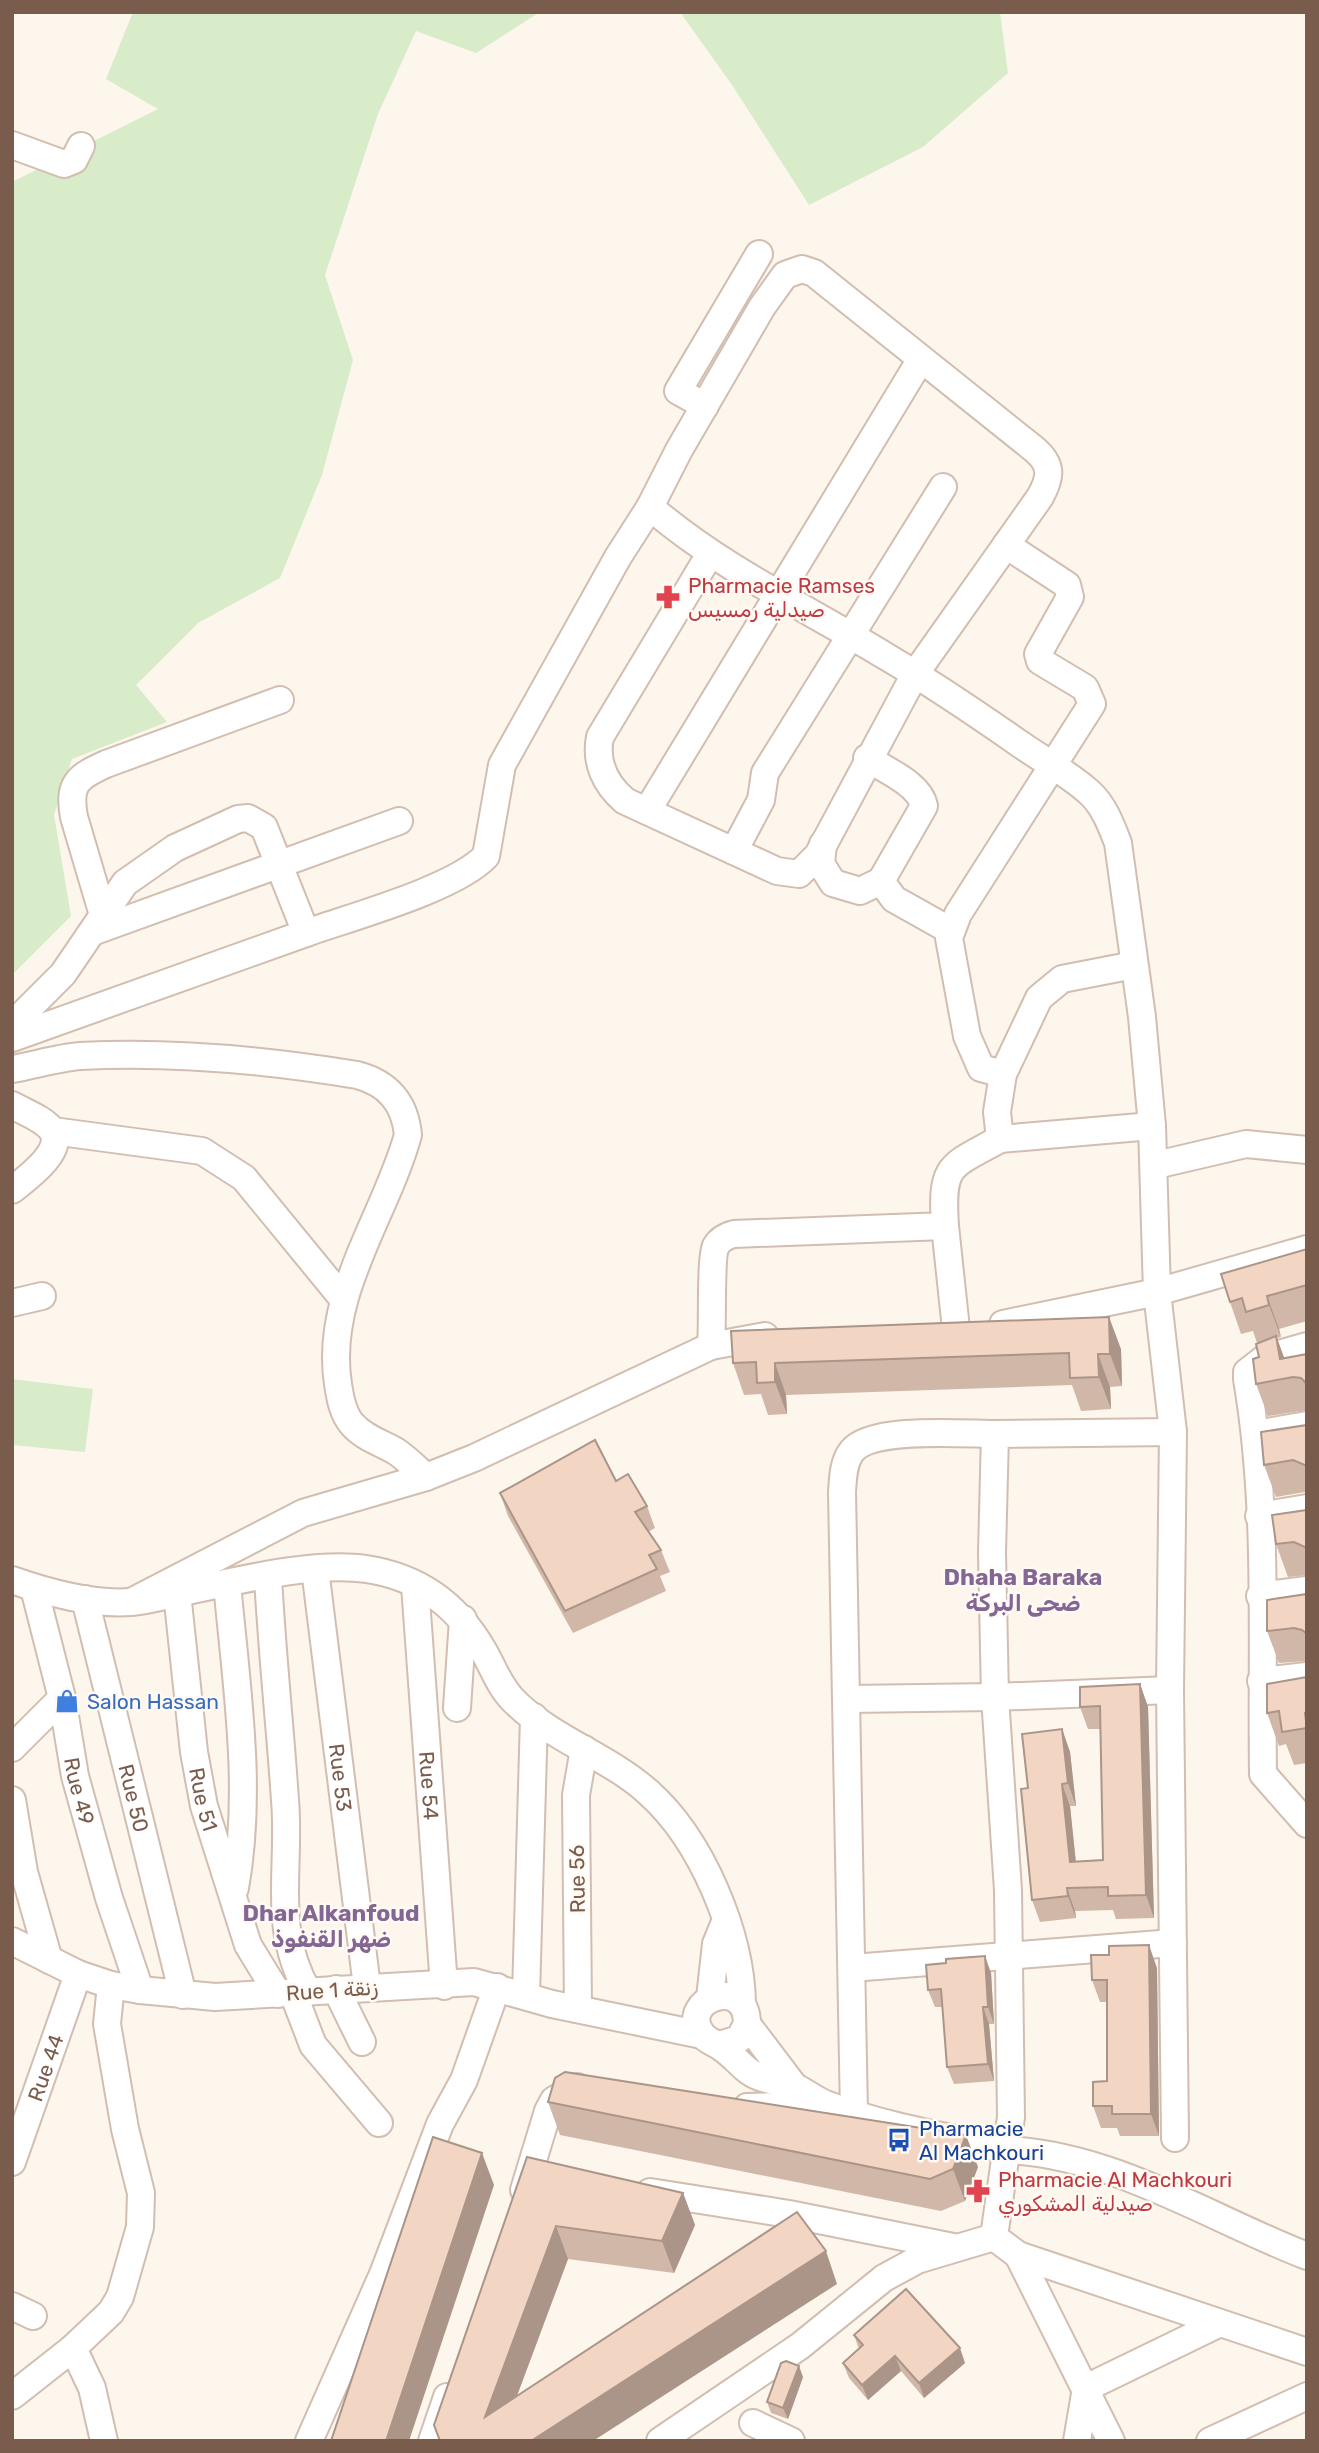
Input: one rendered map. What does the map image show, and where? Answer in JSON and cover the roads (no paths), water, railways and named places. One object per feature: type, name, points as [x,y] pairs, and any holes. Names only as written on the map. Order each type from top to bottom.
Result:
[{"type":"street","points":[[12,145],[64,164],[74,160],[81,146]]},
{"type":"street","points":[[705,406],[678,391],[759,254]]},
{"type":"street","points":[[12,1038],[427,889],[477,865],[486,856],[502,765],[762,307],[785,275],[792,271],[802,269],[814,273],[1046,459],[1050,479],[915,674],[867,758],[823,844],[811,863],[799,874],[777,871],[647,811],[616,793],[603,773],[597,751],[600,737],[710,554]]},
{"type":"street","points":[[647,811],[921,359]]},
{"type":"street","points":[[734,851],[761,800],[765,773],[943,488]]},
{"type":"street","points":[[650,507],[682,536],[777,595],[915,674],[1051,765],[1091,794],[1109,819],[1118,843],[1156,1165],[1157,1292],[1173,1432],[1170,1690],[1175,2138]]},
{"type":"street","points":[[1003,1074],[981,1068],[968,1036],[949,938],[958,914],[1092,704],[1085,688],[1041,661],[1038,654],[1070,597],[1067,585],[1006,545]]},
{"type":"street","points":[[99,923],[72,809],[73,789],[78,780],[85,773],[106,764],[280,700]]},
{"type":"street","points":[[823,844],[821,864],[833,883],[860,891],[881,881],[924,806],[922,797],[913,788],[867,758]]},
{"type":"street","points":[[12,1024],[63,974],[125,883],[149,864],[238,819],[248,818],[264,827],[306,933]]},
{"type":"street","points":[[99,923],[399,821]]},
{"type":"street","points":[[881,881],[894,898],[951,931]]},
{"type":"street","points":[[1000,1139],[997,1112],[1003,1074],[1030,1015],[1051,985],[1062,979],[1134,965]]},
{"type":"street","points":[[12,1069],[80,1056],[189,1056],[290,1063],[357,1075],[381,1086],[404,1108],[408,1135],[344,1300],[334,1344],[335,1368],[343,1407],[351,1423],[361,1432],[397,1452],[426,1476]]},
{"type":"street","points":[[12,1105],[53,1131],[202,1151],[244,1178],[344,1300]]},
{"type":"street","points":[[1152,1126],[1000,1139],[950,1169],[944,1180],[943,1195],[944,1329],[1027,1322],[1157,1292],[1307,1249]]},
{"type":"street","points":[[12,1190],[34,1172],[54,1148],[53,1131]]},
{"type":"street","points":[[1156,1165],[1246,1144],[1307,1150]]},
{"type":"street","points":[[711,1346],[713,1255],[726,1236],[945,1226]]},
{"type":"street","points":[[12,1303],[42,1296]]},
{"type":"street","points":[[131,1602],[303,1513],[426,1476],[474,1458],[711,1346],[792,1334]]},
{"type":"street","points":[[1307,1346],[1265,1358],[1247,1372],[1256,1434],[1262,1774],[1307,1824]]},
{"type":"street","points":[[1256,1434],[1307,1425]]},
{"type":"street","points":[[854,2113],[842,1492],[846,1463],[853,1450],[875,1437],[1173,1432]]},
{"type":"street","points":[[993,2237],[1008,2150],[1010,1958],[995,1697],[992,1553],[995,1434]]},
{"type":"street","points":[[1259,1516],[1307,1508]]},
{"type":"street","points":[[23,1584],[85,1599],[131,1602],[315,1569],[365,1569],[415,1585],[447,1603],[463,1619],[503,1689],[534,1717],[648,1792],[696,1848],[712,1881],[739,1965],[744,2014],[739,2039],[707,2023]]},
{"type":"street","name":"Rue 53","points":[[315,1569],[367,1987]]},
{"type":"street","points":[[268,1577],[286,1802],[285,1927],[291,1955],[293,1993],[313,2045],[379,2123]]},
{"type":"street","points":[[227,1583],[243,1765],[242,1831],[234,1894]]},
{"type":"street","name":"Rue 49","points":[[23,1584],[62,1698],[75,1776],[112,1907],[140,1990]]},
{"type":"street","name":"Rue 54","points":[[415,1585],[444,1986]]},
{"type":"street","points":[[1260,1596],[1307,1590]]},
{"type":"street","name":"Rue 51","points":[[177,1593],[194,1752],[204,1806],[248,1945],[293,1993]]},
{"type":"street","name":"Rue 50","points":[[85,1599],[183,1995]]},
{"type":"street","points":[[457,1708],[463,1619]]},
{"type":"street","points":[[1261,1681],[1307,1676]]},
{"type":"street","points":[[848,1699],[995,1697],[1170,1690]]},
{"type":"street","points":[[12,1748],[62,1698]]},
{"type":"street","points":[[526,1996],[534,1717]]},
{"type":"street","name":"Rue 56","points":[[578,2008],[576,1795],[584,1749]]},
{"type":"street","points":[[12,1800],[24,1872],[49,1960]]},
{"type":"street","points":[[707,2023],[716,1944],[725,1922]]},
{"type":"street","points":[[852,1968],[1010,1958],[1173,1943]]},
{"type":"street","name":"Rue 1 زنقة","points":[[13,1945],[78,1974],[111,1985],[183,1995],[293,1993],[367,1987],[444,1986],[474,1982],[656,2026],[707,2023],[721,1995],[732,1997],[744,2014]]},
{"type":"street","name":"Rue 44","points":[[12,2162],[78,1974]]},
{"type":"street","points":[[12,2396],[73,2348],[116,2304],[141,2221],[141,2193],[133,2166],[107,2024],[111,1985]]},
{"type":"street","points":[[309,2441],[383,2274],[440,2124],[464,2080],[497,1987]]},
{"type":"street","points":[[335,1989],[362,2042]]},
{"type":"street","points":[[744,2014],[794,2086]]},
{"type":"street","points":[[707,2023],[761,2079],[794,2086],[825,2105]]},
{"type":"street","points":[[517,2208],[554,2100],[576,2087],[601,2086]]},
{"type":"street","points":[[721,2105],[825,2105],[1008,2150],[1032,2151],[1124,2175],[1307,2256]]},
{"type":"street","points":[[531,2171],[558,2176]]},
{"type":"street","points":[[624,2188],[789,2214],[958,2248]]},
{"type":"street","points":[[660,2441],[800,2346],[884,2278],[917,2260],[993,2237]]},
{"type":"street","points":[[993,2237],[1018,2255],[1126,2288],[1218,2324],[1307,2352]]},
{"type":"street","points":[[1018,2255],[1111,2441]]},
{"type":"street","points":[[1086,2388],[1218,2324]]},
{"type":"street","points":[[73,2348],[92,2388],[104,2441]]},
{"type":"street","points":[[432,2441],[455,2375]]},
{"type":"street","points":[[1077,2441],[1086,2388]]},
{"type":"street","points":[[1210,2441],[1307,2396]]},
{"type":"street","points":[[753,2423],[785,2439]]},
{"type":"place","name":"Pharmacie Ramses صيدلية رمسيس","points":[[668,597]]},
{"type":"place","name":"Salon Hassan","points":[[67,1701]]},
{"type":"place","name":"Pharmacie Al Machkouri","points":[[899,2140]]},
{"type":"place","name":"Pharmacie Al Machkouri صيدلية المشكوري","points":[[978,2191]]},
{"type":"district","name":"Dhaha Baraka ضحى البركة","points":[[1023,1590]]},
{"type":"district","name":"Dhar Alkanfoud ضهر القنفوذ","points":[[331,1926]]}]
